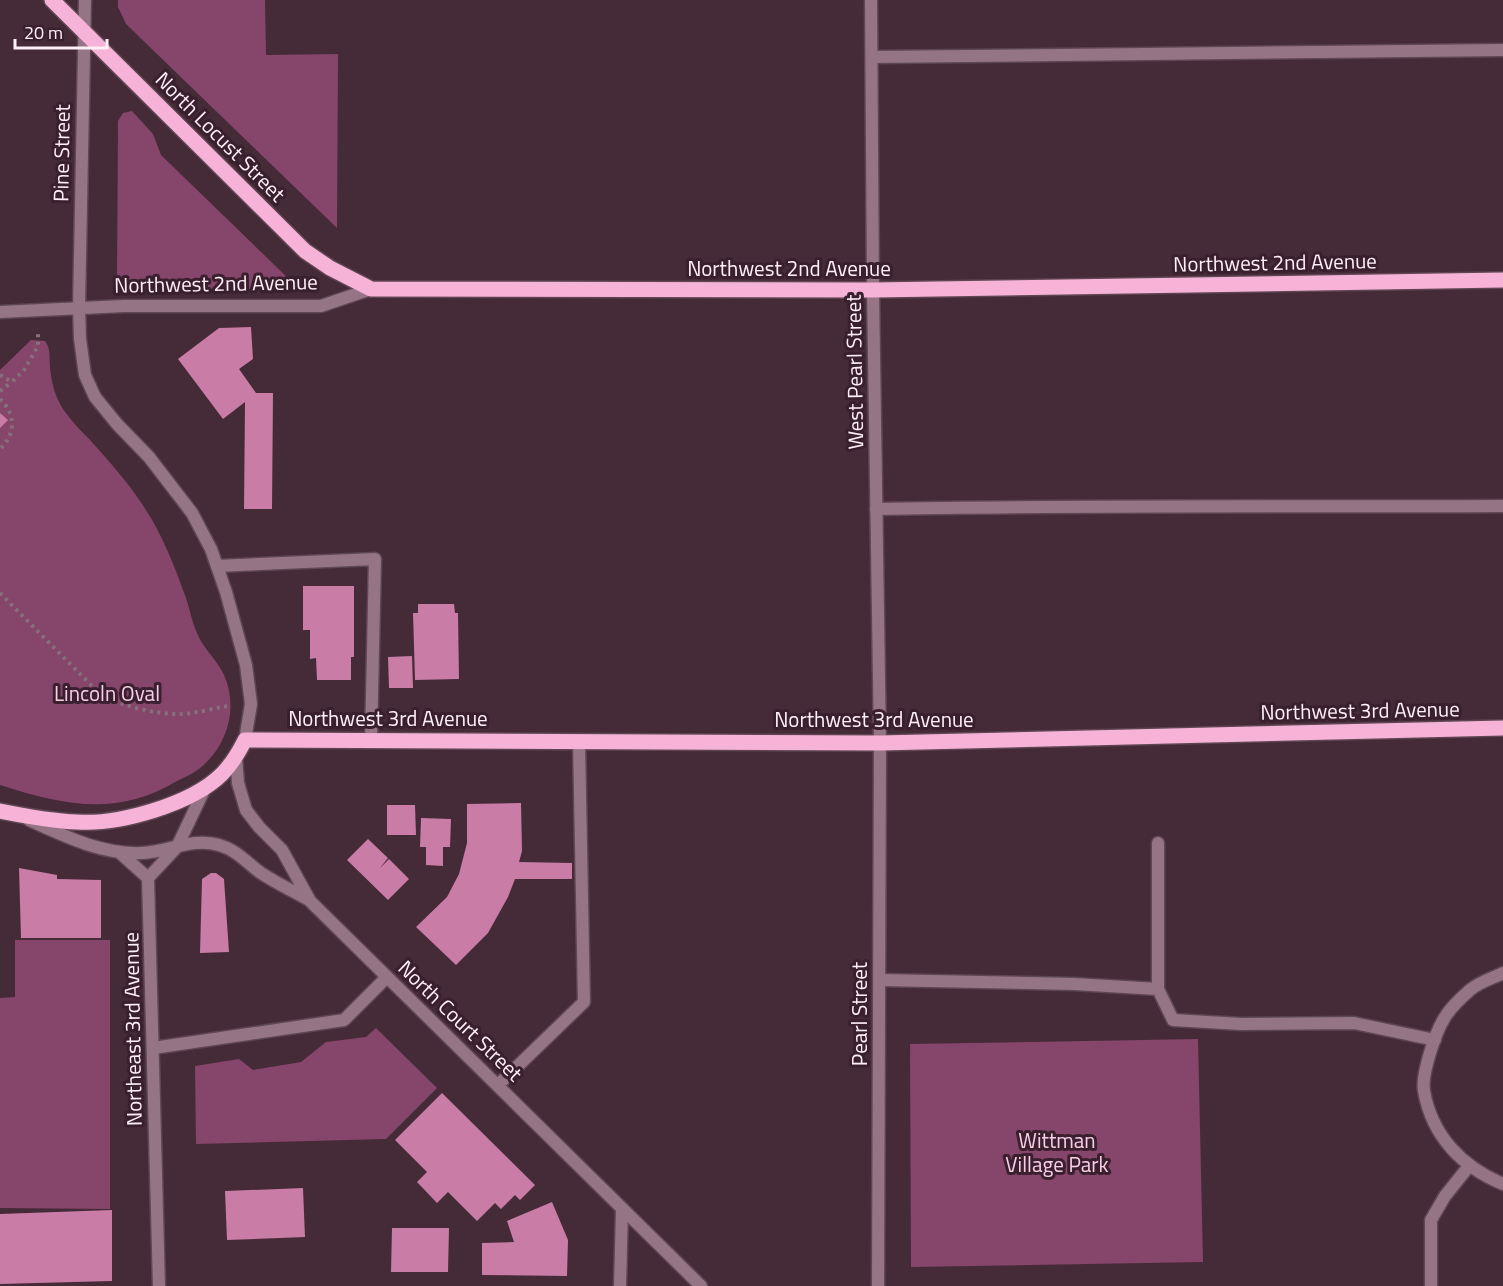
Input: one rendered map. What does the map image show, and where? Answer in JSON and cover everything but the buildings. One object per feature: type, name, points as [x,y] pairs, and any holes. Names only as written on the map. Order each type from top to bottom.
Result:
[{"type":"main road","name":"North Locust Street","points":[[52,0],[304,251],[330,268],[371,289]]},
{"type":"main road","name":"Northwest 2nd Avenue","points":[[371,289],[873,290],[1503,280]]},
{"type":"main road","name":"Northwest 3rd Avenue","points":[[245,740],[880,743],[1503,728]]},
{"type":"main road","points":[[7,812],[79,823],[117,819],[171,805],[205,788],[222,774],[236,757],[245,740]]},
{"type":"street","name":"Pine Street","points":[[79,308],[85,0]]},
{"type":"street","name":"West Pearl Street","points":[[871,0],[880,743]]},
{"type":"street","points":[[872,57],[1503,50]]},
{"type":"street","name":"Northwest 2nd Avenue","points":[[79,308],[321,306],[371,289]]},
{"type":"street","points":[[0,312],[79,308],[85,375],[95,397],[149,457],[192,513],[211,549],[226,592],[246,665],[250,704],[245,740]]},
{"type":"street","points":[[876,509],[1054,505],[1503,506]]},
{"type":"street","points":[[217,566],[375,559],[371,740]]},
{"type":"street","points":[[498,1085],[584,1002],[579,741]]},
{"type":"street","name":"Pearl Street","points":[[878,1286],[880,743]]},
{"type":"street","name":"North Court Street","points":[[236,757],[238,783],[246,810],[282,850],[310,901],[701,1286]]},
{"type":"street","points":[[119,852],[148,878],[177,847],[205,788]]},
{"type":"street","points":[[7,812],[74,840],[119,852],[156,852],[198,843],[219,845],[238,854],[261,873],[310,901]]},
{"type":"street","points":[[1158,843],[1158,989],[1173,1020],[1241,1024],[1354,1023],[1435,1040]]},
{"type":"street","name":"Northeast 3rd Avenue","points":[[148,878],[159,1286]]},
{"type":"street","points":[[1503,973],[1472,988],[1446,1016],[1429,1055],[1423,1089],[1436,1125],[1454,1153],[1482,1176],[1503,1184]]},
{"type":"street","points":[[153,1048],[344,1020],[387,977]]},
{"type":"street","points":[[880,980],[1074,984],[1158,989]]},
{"type":"street","points":[[1431,1286],[1431,1220],[1445,1196],[1470,1166]]},
{"type":"street","points":[[620,1286],[622,1209]]},
{"type":"path","points":[[0,391],[24,370],[38,346],[37,311]]},
{"type":"path","points":[[0,375],[12,382]]},
{"type":"path","points":[[0,399],[9,408],[13,427],[10,437],[0,449]]},
{"type":"path","points":[[0,593],[100,694],[113,701],[167,714],[184,714],[250,704]]},
{"type":"green space","points":[[118,0],[265,0],[266,55],[338,54],[337,228],[126,24],[118,7]]},
{"type":"green space","points":[[132,111],[153,134],[161,155],[293,283],[294,289],[128,289],[117,282],[118,121],[123,113]]},
{"type":"green space","name":"Lincoln Oval","points":[[31,340],[45,341],[47,344],[53,385],[62,408],[124,479],[156,526],[177,573],[197,633],[221,669],[228,688],[230,713],[228,726],[217,750],[209,760],[187,776],[156,792],[134,799],[113,803],[69,802],[0,785],[0,370]]},
{"type":"green space","points":[[15,940],[110,940],[110,1209],[0,1208],[0,998],[15,997]]},
{"type":"green space","points":[[376,1028],[437,1088],[386,1139],[196,1144],[195,1066],[239,1059],[253,1070],[301,1062],[326,1042],[366,1037]]},
{"type":"green space","name":"Wittman Village Park","points":[[1198,1039],[1203,1262],[911,1267],[910,1044]]}]
